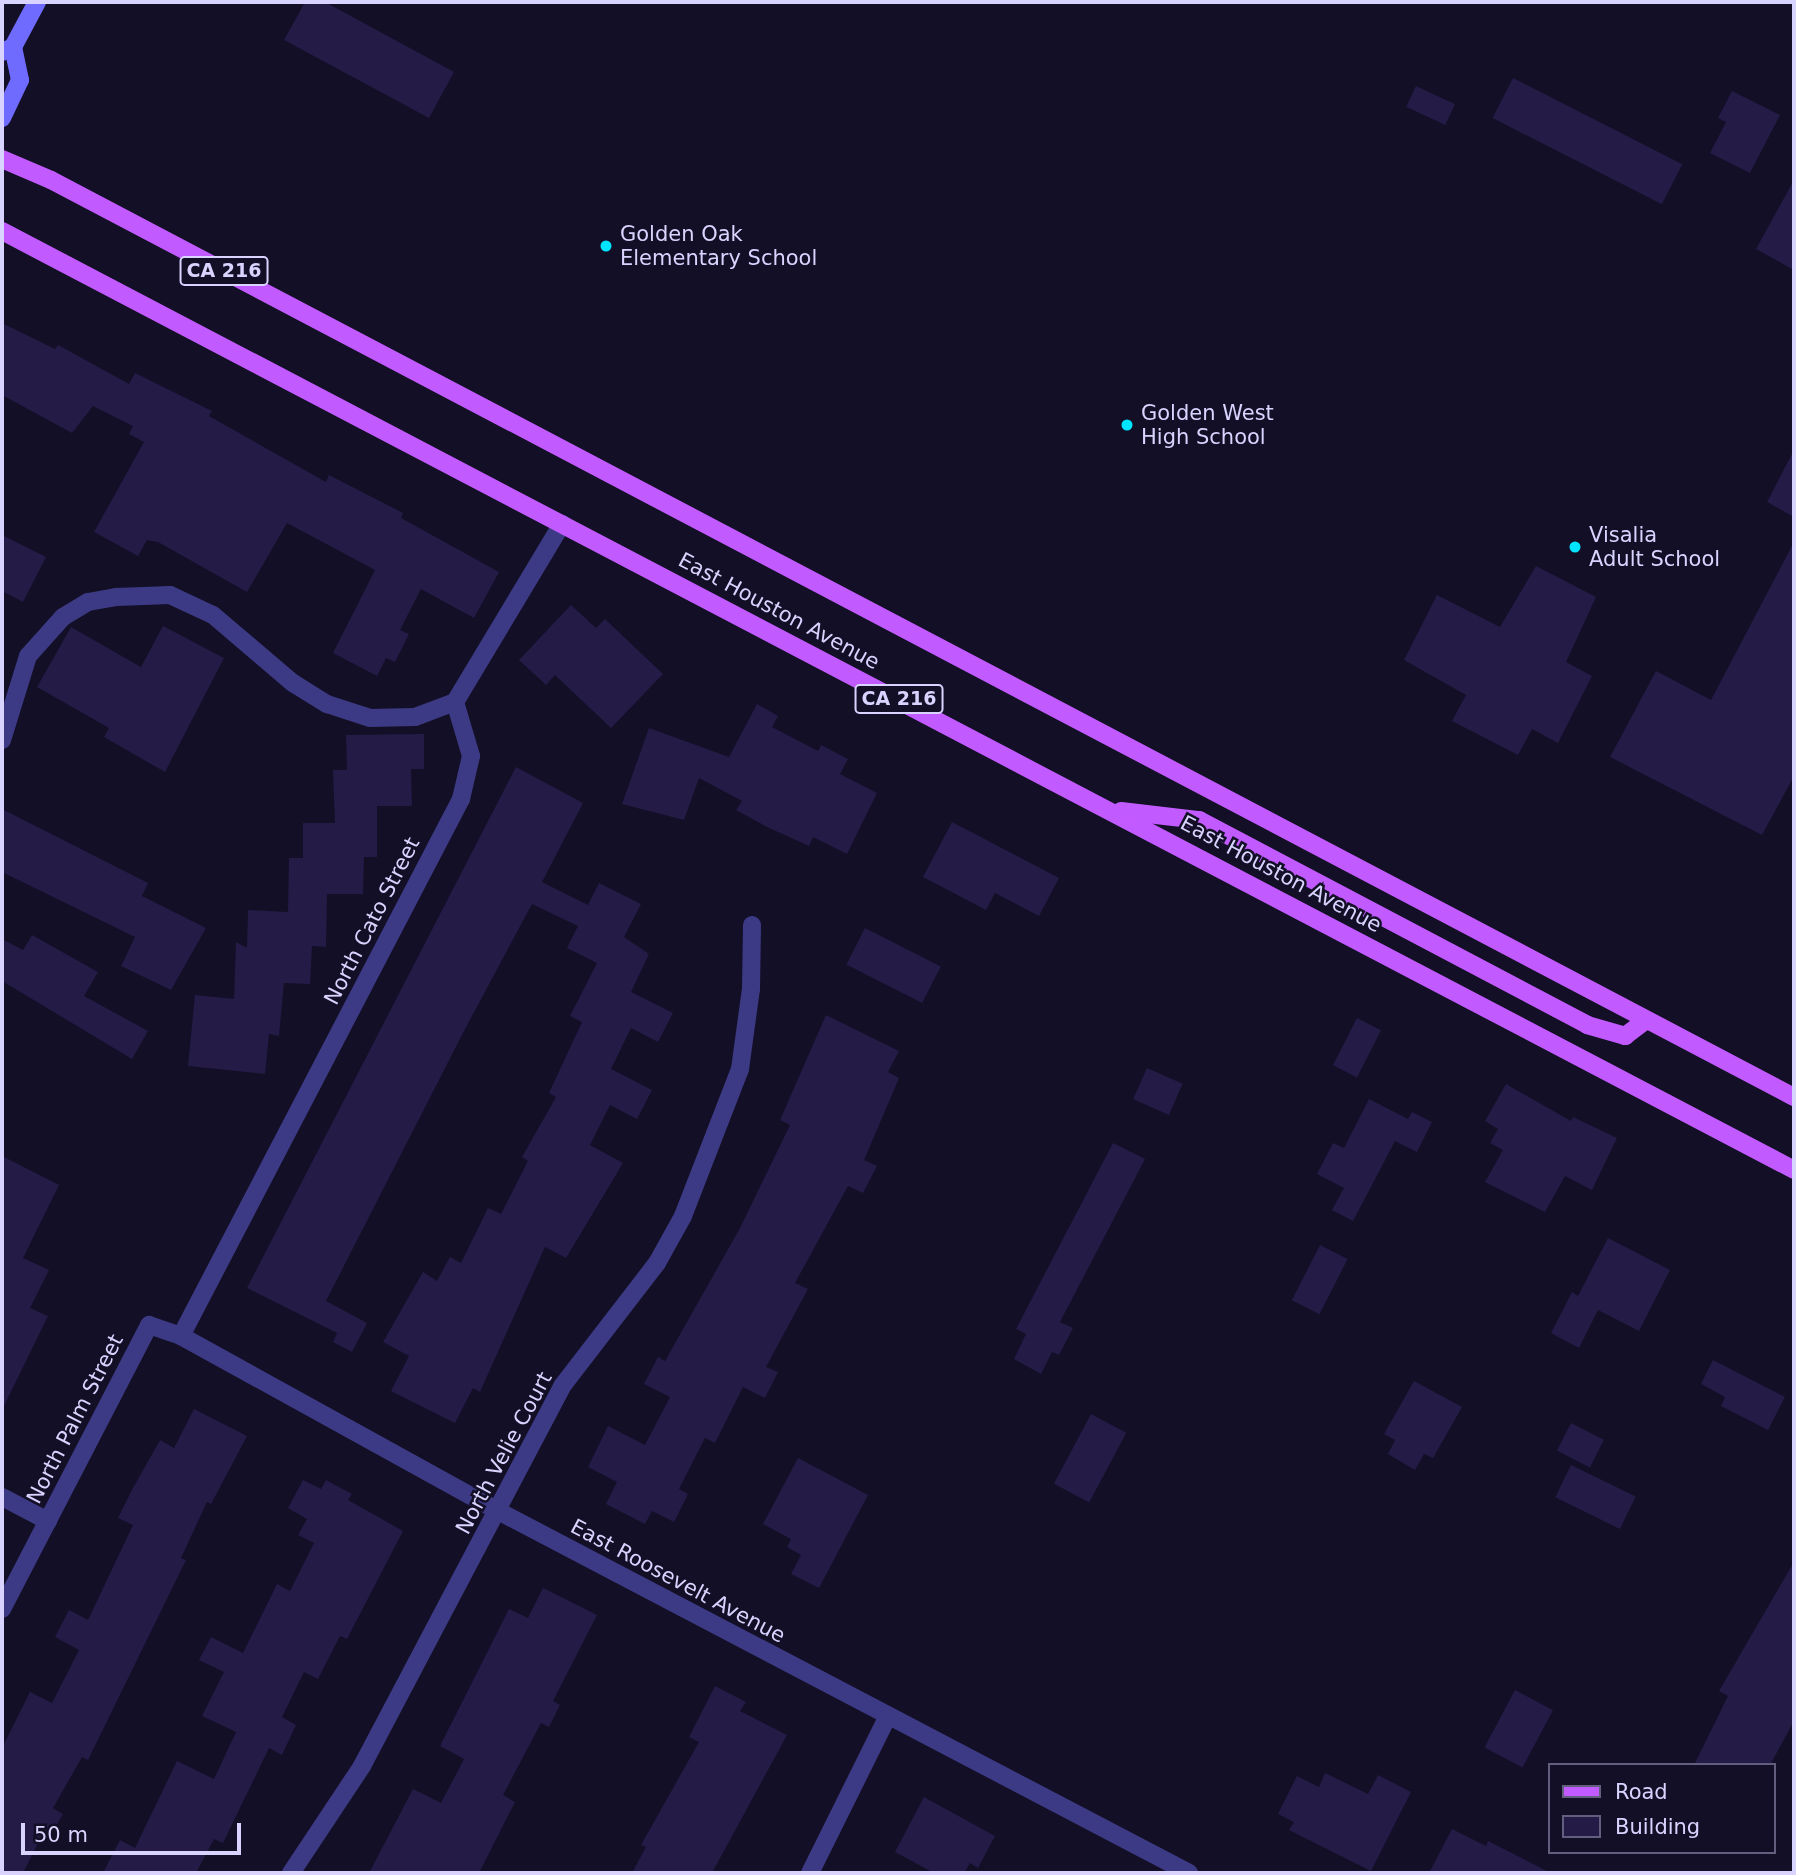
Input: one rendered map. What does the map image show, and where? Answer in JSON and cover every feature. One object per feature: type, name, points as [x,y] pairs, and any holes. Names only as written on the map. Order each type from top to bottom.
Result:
[{"type":"main road","points":[[2,118],[20,80],[7,50],[37,2]]},
{"type":"main road","name":"East Houston Avenue","points":[[2,159],[51,180],[1794,1097]]},
{"type":"main road","name":"East Houston Avenue","points":[[2,231],[1794,1170]]},
{"type":"main road","points":[[1108,809],[1199,820],[1587,1025],[1625,1037],[1646,1020]]},
{"type":"street","points":[[2,740],[28,656],[63,617],[88,602],[116,597],[170,594],[213,615],[253,644],[293,683],[327,704],[370,718],[415,717],[456,702],[562,524]]},
{"type":"street","name":"North Cato Street","points":[[181,1336],[461,799],[471,756],[456,702]]},
{"type":"street","name":"North Velie Court","points":[[291,1873],[362,1766],[500,1512],[564,1385],[657,1263],[683,1216],[740,1069],[751,989],[752,925]]},
{"type":"street","name":"East Roosevelt Avenue","points":[[149,1325],[181,1336],[500,1512],[887,1718],[1189,1873]]},
{"type":"street","name":"North Palm Street","points":[[2,1609],[149,1325]]},
{"type":"street","points":[[2,1497],[48,1521]]},
{"type":"street","points":[[810,1873],[887,1718]]},
{"type":"building","points":[[305,2],[325,2],[454,72],[429,118],[284,40]]},
{"type":"building","points":[[1513,78],[1682,164],[1662,204],[1493,118]]},
{"type":"building","points":[[1416,86],[1455,104],[1445,125],[1406,107]]},
{"type":"building","points":[[1732,91],[1780,115],[1750,173],[1710,153],[1726,122],[1718,118]]},
{"type":"building","points":[[1794,180],[1794,270],[1756,249]]},
{"type":"building","points":[[2,323],[55,349],[58,345],[129,384],[135,373],[212,411],[209,416],[326,482],[329,475],[403,513],[401,518],[499,572],[474,618],[421,589],[400,630],[409,634],[395,662],[386,658],[377,676],[333,653],[375,570],[287,523],[247,592],[158,542],[147,540],[138,556],[94,532],[144,442],[129,434],[133,426],[93,406],[72,433],[2,395]]},
{"type":"building","points":[[1794,450],[1794,517],[1767,502]]},
{"type":"building","points":[[2,535],[46,557],[23,602],[2,591]]},
{"type":"building","points":[[1794,542],[1794,776],[1762,835],[1610,757],[1656,671],[1711,700]]},
{"type":"building","points":[[1536,566],[1596,597],[1566,662],[1592,676],[1558,743],[1532,729],[1518,755],[1452,721],[1466,695],[1404,660],[1437,595],[1500,627]]},
{"type":"building","points":[[571,605],[596,628],[605,619],[663,674],[611,728],[555,675],[546,685],[519,660]]},
{"type":"building","points":[[163,626],[224,658],[165,772],[104,737],[109,728],[37,687],[71,627],[141,667]]},
{"type":"building","points":[[757,704],[778,716],[772,727],[818,751],[821,745],[848,759],[840,774],[877,793],[847,854],[813,837],[809,846],[767,827],[736,810],[742,801],[699,778],[684,820],[622,804],[649,728],[729,757]]},
{"type":"building","points":[[424,734],[424,769],[411,769],[412,806],[377,806],[377,857],[364,857],[363,894],[327,894],[326,947],[312,946],[310,984],[284,983],[279,1036],[269,1034],[265,1074],[188,1066],[195,995],[234,999],[236,942],[247,948],[248,910],[288,912],[289,858],[303,858],[303,823],[335,823],[333,770],[347,770],[346,735]]},
{"type":"building","points":[[516,767],[583,803],[542,882],[588,905],[599,883],[641,904],[624,937],[649,954],[631,992],[673,1013],[658,1042],[631,1028],[611,1069],[652,1090],[637,1119],[610,1105],[590,1145],[623,1163],[566,1258],[545,1247],[480,1392],[473,1388],[455,1423],[391,1391],[409,1356],[383,1342],[423,1272],[437,1281],[450,1257],[461,1263],[488,1208],[501,1214],[528,1161],[522,1157],[556,1097],[549,1093],[582,1022],[570,1016],[597,963],[567,948],[578,926],[532,904],[464,1031],[326,1301],[367,1323],[352,1352],[333,1342],[337,1333],[247,1288]]},
{"type":"building","points":[[2,809],[148,883],[142,896],[206,928],[171,990],[121,966],[135,937],[2,872]]},
{"type":"building","points":[[952,822],[1059,878],[1039,916],[995,893],[986,910],[923,877]]},
{"type":"building","points":[[865,928],[941,967],[922,1003],[846,965]]},
{"type":"building","points":[[32,935],[98,972],[84,996],[148,1031],[132,1059],[2,981],[2,939],[23,950]]},
{"type":"building","points":[[826,1015],[899,1051],[888,1072],[899,1078],[864,1160],[877,1166],[863,1193],[848,1186],[795,1283],[808,1289],[766,1367],[778,1372],[765,1398],[743,1387],[715,1443],[705,1438],[679,1489],[688,1494],[674,1522],[652,1511],[645,1524],[606,1504],[617,1482],[588,1467],[608,1426],[645,1445],[670,1397],[644,1384],[658,1357],[665,1361],[740,1228],[790,1125],[780,1120]]},
{"type":"building","points":[[1357,1018],[1381,1030],[1357,1077],[1333,1065]]},
{"type":"building","points":[[1147,1068],[1183,1084],[1169,1115],[1133,1099]]},
{"type":"building","points":[[1506,1084],[1571,1121],[1573,1117],[1617,1138],[1592,1190],[1565,1176],[1545,1212],[1485,1182],[1503,1150],[1490,1143],[1498,1129],[1485,1121]]},
{"type":"building","points":[[1369,1099],[1408,1119],[1412,1112],[1432,1122],[1417,1152],[1395,1141],[1353,1221],[1332,1210],[1344,1188],[1317,1174],[1333,1143],[1344,1148]]},
{"type":"building","points":[[1113,1143],[1145,1159],[1060,1322],[1073,1328],[1059,1355],[1052,1352],[1041,1374],[1014,1359],[1026,1334],[1016,1329]]},
{"type":"building","points":[[2,1156],[59,1185],[23,1258],[49,1270],[30,1308],[48,1316],[2,1410]]},
{"type":"building","points":[[1608,1238],[1670,1270],[1639,1331],[1598,1310],[1579,1348],[1551,1333],[1572,1292],[1578,1296]]},
{"type":"building","points":[[1320,1245],[1348,1259],[1319,1314],[1292,1300]]},
{"type":"building","points":[[1713,1360],[1785,1397],[1768,1430],[1721,1406],[1725,1397],[1701,1384]]},
{"type":"building","points":[[1414,1381],[1462,1407],[1433,1458],[1424,1454],[1415,1470],[1388,1454],[1395,1440],[1384,1434]]},
{"type":"building","points":[[194,1409],[247,1436],[211,1504],[207,1502],[181,1558],[186,1560],[88,1760],[82,1757],[53,1808],[63,1814],[49,1838],[42,1835],[23,1873],[2,1873],[2,1748],[30,1692],[52,1703],[79,1650],[55,1637],[69,1610],[88,1620],[133,1525],[118,1518],[133,1488],[160,1440],[174,1448]]},
{"type":"building","points":[[1091,1414],[1126,1433],[1089,1503],[1054,1484]]},
{"type":"building","points":[[1571,1423],[1604,1440],[1590,1467],[1557,1451]]},
{"type":"building","points":[[798,1458],[868,1495],[819,1588],[791,1574],[801,1555],[787,1547],[791,1539],[763,1524]]},
{"type":"building","points":[[1571,1465],[1636,1497],[1620,1529],[1555,1497]]},
{"type":"building","points":[[303,1480],[321,1489],[326,1480],[352,1494],[348,1500],[403,1531],[347,1639],[340,1636],[318,1679],[304,1672],[282,1717],[296,1725],[282,1755],[269,1748],[223,1843],[214,1839],[196,1873],[103,1873],[120,1840],[135,1848],[177,1761],[214,1779],[236,1732],[202,1716],[224,1672],[199,1660],[211,1637],[243,1653],[277,1584],[290,1591],[314,1543],[298,1535],[307,1519],[288,1508]]},
{"type":"building","points":[[1794,1562],[1794,1721],[1771,1763],[1695,1763],[1728,1696],[1719,1691]]},
{"type":"building","points":[[543,1588],[597,1615],[553,1701],[560,1705],[549,1727],[541,1723],[503,1795],[515,1802],[479,1873],[369,1873],[413,1789],[441,1803],[464,1759],[440,1746],[509,1609],[528,1618]]},
{"type":"building","points":[[715,1686],[746,1702],[740,1711],[787,1735],[712,1873],[632,1873],[646,1847],[641,1845],[699,1742],[689,1737]]},
{"type":"building","points":[[1515,1690],[1553,1710],[1522,1768],[1484,1747]]},
{"type":"building","points":[[1325,1773],[1368,1794],[1378,1775],[1411,1792],[1371,1871],[1289,1830],[1294,1822],[1278,1814],[1297,1776],[1319,1787]]},
{"type":"building","points":[[924,1797],[995,1836],[978,1868],[970,1863],[964,1873],[934,1873],[895,1852]]},
{"type":"building","points":[[1452,1829],[1486,1846],[1488,1841],[1551,1873],[1429,1873]]},
{"type":"place","name":"Golden Oak Elementary School","points":[[606,246]]},
{"type":"place","name":"Golden West High School","points":[[1127,425]]},
{"type":"place","name":"Visalia Adult School","points":[[1575,547]]}]
